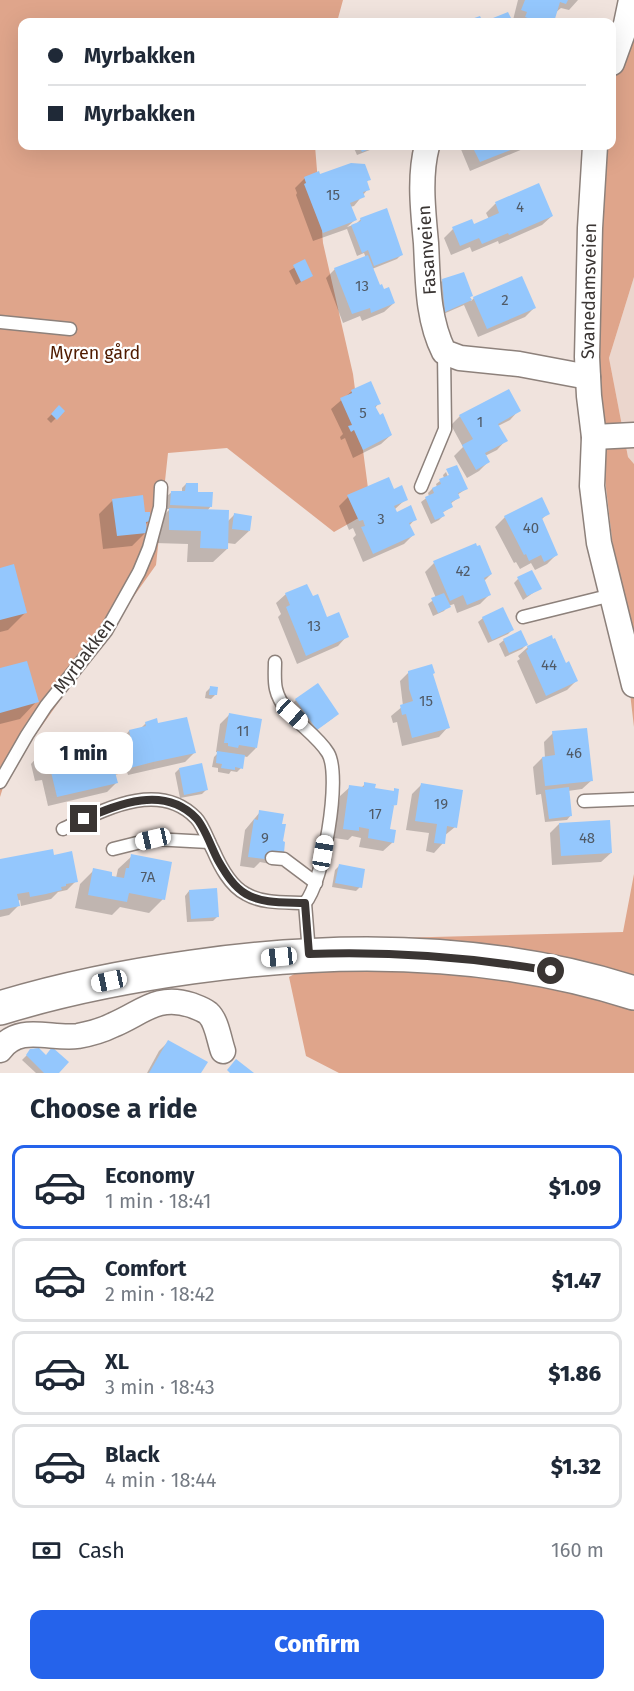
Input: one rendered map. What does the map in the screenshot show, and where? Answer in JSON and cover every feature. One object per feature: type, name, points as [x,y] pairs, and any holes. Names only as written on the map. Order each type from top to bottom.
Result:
[{"type":"street","points":[[616,52],[626,24],[631,0]]},
{"type":"street","name":"Fasanveien","points":[[426,150],[423,159],[423,185],[428,289],[435,331],[444,352]]},
{"type":"street","name":"Svanedamsveien","points":[[595,150],[590,228],[588,377],[594,437],[592,486],[599,543],[634,685]]},
{"type":"street","points":[[444,352],[460,358],[519,364],[588,377]]},
{"type":"street","points":[[594,437],[634,435]]},
{"type":"street","points":[[0,1008],[128,977],[236,961],[309,954],[371,953],[475,959],[633,985]]},
{"type":"street","points":[[0,1050],[6,1041],[20,1035],[78,1036],[113,1026],[145,1007],[168,1001],[183,1002],[208,1013],[214,1022],[223,1051]]},
{"type":"lane","points":[[0,322],[70,329]]},
{"type":"lane","name":"Fasanveien","points":[[420,487],[445,429],[444,352]]},
{"type":"lane","name":"Myrbakken","points":[[0,782],[46,706],[106,631],[139,573],[149,548],[160,507],[161,487]]},
{"type":"lane","points":[[523,617],[612,596]]},
{"type":"lane","points":[[275,662],[276,689],[282,704],[328,753],[332,764],[332,807],[316,883],[311,896],[305,903],[309,954]]},
{"type":"lane","points":[[63,829],[105,810],[152,798],[176,804],[196,818],[225,872],[246,895],[275,902],[305,903]]},
{"type":"lane","points":[[584,801],[634,800]]},
{"type":"lane","points":[[113,849],[153,839],[208,842]]},
{"type":"lane","points":[[272,858],[284,859],[316,883]]},
{"type":"shaded area","points":[[634,277],[634,464],[628,457],[609,358]]},
{"type":"green space","name":"Myren gård","points":[[0,0],[343,0],[338,18],[18,18],[18,150],[315,150],[323,243],[353,374],[371,511],[334,532],[227,448],[168,453],[156,565],[7,775],[0,797]]},
{"type":"green space","points":[[634,5],[634,277],[609,358],[628,457],[634,464],[634,727],[599,428],[593,150],[616,150],[616,48]]},
{"type":"green space","points":[[634,874],[634,1073],[339,1073],[306,1056],[289,977],[355,939],[623,932]]},
{"type":"building","points":[[525,0],[568,0],[566,4],[560,2],[555,18],[528,18],[525,17],[527,12],[521,10]]},
{"type":"building","points":[[508,12],[511,18],[493,18]]},
{"type":"building","points":[[474,150],[511,150],[480,162]]},
{"type":"building","points":[[351,163],[365,164],[371,180],[367,181],[370,190],[363,192],[365,197],[350,203],[357,220],[323,233],[304,184],[306,183],[304,177]]},
{"type":"building","points":[[539,183],[553,216],[482,244],[479,238],[460,246],[452,227],[472,219],[474,224],[499,213],[495,202]]},
{"type":"building","points":[[387,208],[403,255],[374,266],[368,250],[362,253],[351,225],[361,221],[360,218]]},
{"type":"building","points":[[368,255],[380,285],[382,284],[384,289],[389,287],[395,303],[371,313],[370,308],[352,314],[334,268]]},
{"type":"building","points":[[305,259],[313,276],[301,282],[293,265]]},
{"type":"building","points":[[464,272],[473,296],[470,297],[472,300],[445,312],[442,279]]},
{"type":"building","points":[[522,276],[536,308],[487,329],[473,297]]},
{"type":"building","points":[[371,381],[381,404],[375,406],[380,415],[383,413],[392,435],[363,450],[354,430],[351,432],[348,426],[352,425],[340,398]]},
{"type":"building","points":[[509,389],[521,411],[498,424],[508,441],[485,453],[490,462],[476,470],[462,445],[473,439],[459,415]]},
{"type":"building","points":[[59,405],[65,411],[57,420],[51,414]]},
{"type":"building","points":[[457,465],[468,489],[458,493],[460,498],[451,502],[453,507],[443,512],[445,516],[435,520],[425,497],[434,493],[432,488],[441,484],[439,479],[449,475],[446,469]]},
{"type":"building","points":[[389,477],[394,489],[402,485],[408,500],[394,506],[397,512],[411,505],[417,520],[409,523],[415,535],[373,554],[361,527],[365,526],[363,520],[359,521],[347,495]]},
{"type":"building","points":[[186,483],[198,483],[198,492],[213,492],[212,507],[170,505],[171,491],[185,491]]},
{"type":"building","points":[[143,495],[145,512],[150,512],[151,521],[146,522],[147,533],[117,536],[112,499]]},
{"type":"building","points":[[542,497],[550,514],[542,518],[558,555],[544,562],[541,555],[529,561],[504,516]]},
{"type":"building","points":[[169,508],[229,510],[228,549],[200,548],[201,531],[169,530]]},
{"type":"building","points":[[234,513],[252,516],[250,531],[232,529]]},
{"type":"building","points":[[476,543],[477,546],[480,545],[492,574],[484,578],[491,595],[467,605],[463,595],[450,601],[433,561]]},
{"type":"building","points":[[14,564],[27,613],[0,620],[0,568]]},
{"type":"building","points":[[532,570],[542,589],[527,596],[517,577]]},
{"type":"building","points":[[307,584],[313,596],[318,594],[327,617],[339,612],[349,637],[306,656],[286,607],[290,605],[285,593]]},
{"type":"building","points":[[444,593],[451,607],[438,613],[431,598]]},
{"type":"building","points":[[503,607],[514,630],[492,640],[482,617]]},
{"type":"building","points":[[521,630],[528,645],[509,653],[503,639]]},
{"type":"building","points":[[552,635],[566,663],[569,661],[578,681],[546,696],[526,651],[527,646]]},
{"type":"building","points":[[27,661],[39,702],[0,713],[0,668]]},
{"type":"building","points":[[432,664],[450,728],[412,738],[406,714],[402,715],[400,705],[413,701],[409,689],[408,671]]},
{"type":"building","points":[[318,683],[339,714],[317,730],[295,699]]},
{"type":"building","points":[[210,686],[218,687],[217,695],[209,695]]},
{"type":"building","points":[[229,713],[262,719],[257,748],[239,745],[238,748],[224,743]]},
{"type":"building","points":[[187,717],[196,753],[115,772],[118,783],[57,797],[51,772],[44,773],[40,753],[62,747],[63,751],[78,747],[77,741],[115,733],[117,743],[131,740],[129,730],[146,726],[145,722],[157,718],[158,723]]},
{"type":"building","points":[[587,728],[593,781],[545,786],[542,757],[555,755],[552,731]]},
{"type":"building","points":[[217,751],[245,755],[243,769],[221,768],[222,764],[216,763]]},
{"type":"building","points":[[202,763],[208,790],[184,795],[179,768]]},
{"type":"building","points":[[364,782],[376,784],[375,788],[394,791],[394,788],[399,789],[397,805],[391,806],[394,806],[390,829],[396,830],[394,843],[368,838],[369,829],[359,827],[359,831],[343,829],[349,785],[364,787]]},
{"type":"building","points":[[421,783],[463,790],[457,828],[447,826],[445,844],[434,843],[437,824],[415,821]]},
{"type":"building","points":[[569,787],[572,816],[549,819],[545,790]]},
{"type":"building","points":[[259,810],[284,814],[282,824],[286,824],[283,841],[285,842],[284,853],[281,852],[281,855],[266,853],[265,859],[248,857],[254,819],[258,820]]},
{"type":"building","points":[[610,820],[612,853],[561,856],[559,823]]},
{"type":"building","points":[[53,849],[54,855],[72,851],[78,882],[66,884],[61,887],[62,890],[46,894],[30,897],[29,892],[17,894],[20,906],[0,910],[0,859]]},
{"type":"building","points":[[131,854],[172,862],[165,900],[129,893],[127,902],[88,895],[93,868],[112,872],[112,876],[124,878],[126,868],[129,868]]},
{"type":"building","points":[[339,864],[365,869],[362,888],[335,883]]},
{"type":"building","points":[[217,888],[219,917],[191,919],[189,890]]},
{"type":"building","points":[[168,1040],[208,1062],[201,1073],[149,1073]]},
{"type":"building","points":[[52,1047],[69,1062],[59,1073],[44,1073],[26,1055],[30,1049],[39,1048],[46,1055]]},
{"type":"building","points":[[236,1059],[254,1073],[230,1073],[227,1070]]},
{"type":"route","points":[[84,819],[105,810],[152,798],[176,804],[196,818],[225,872],[246,895],[275,902],[305,903],[309,954],[361,952],[430,955],[475,959],[551,971]]}]
